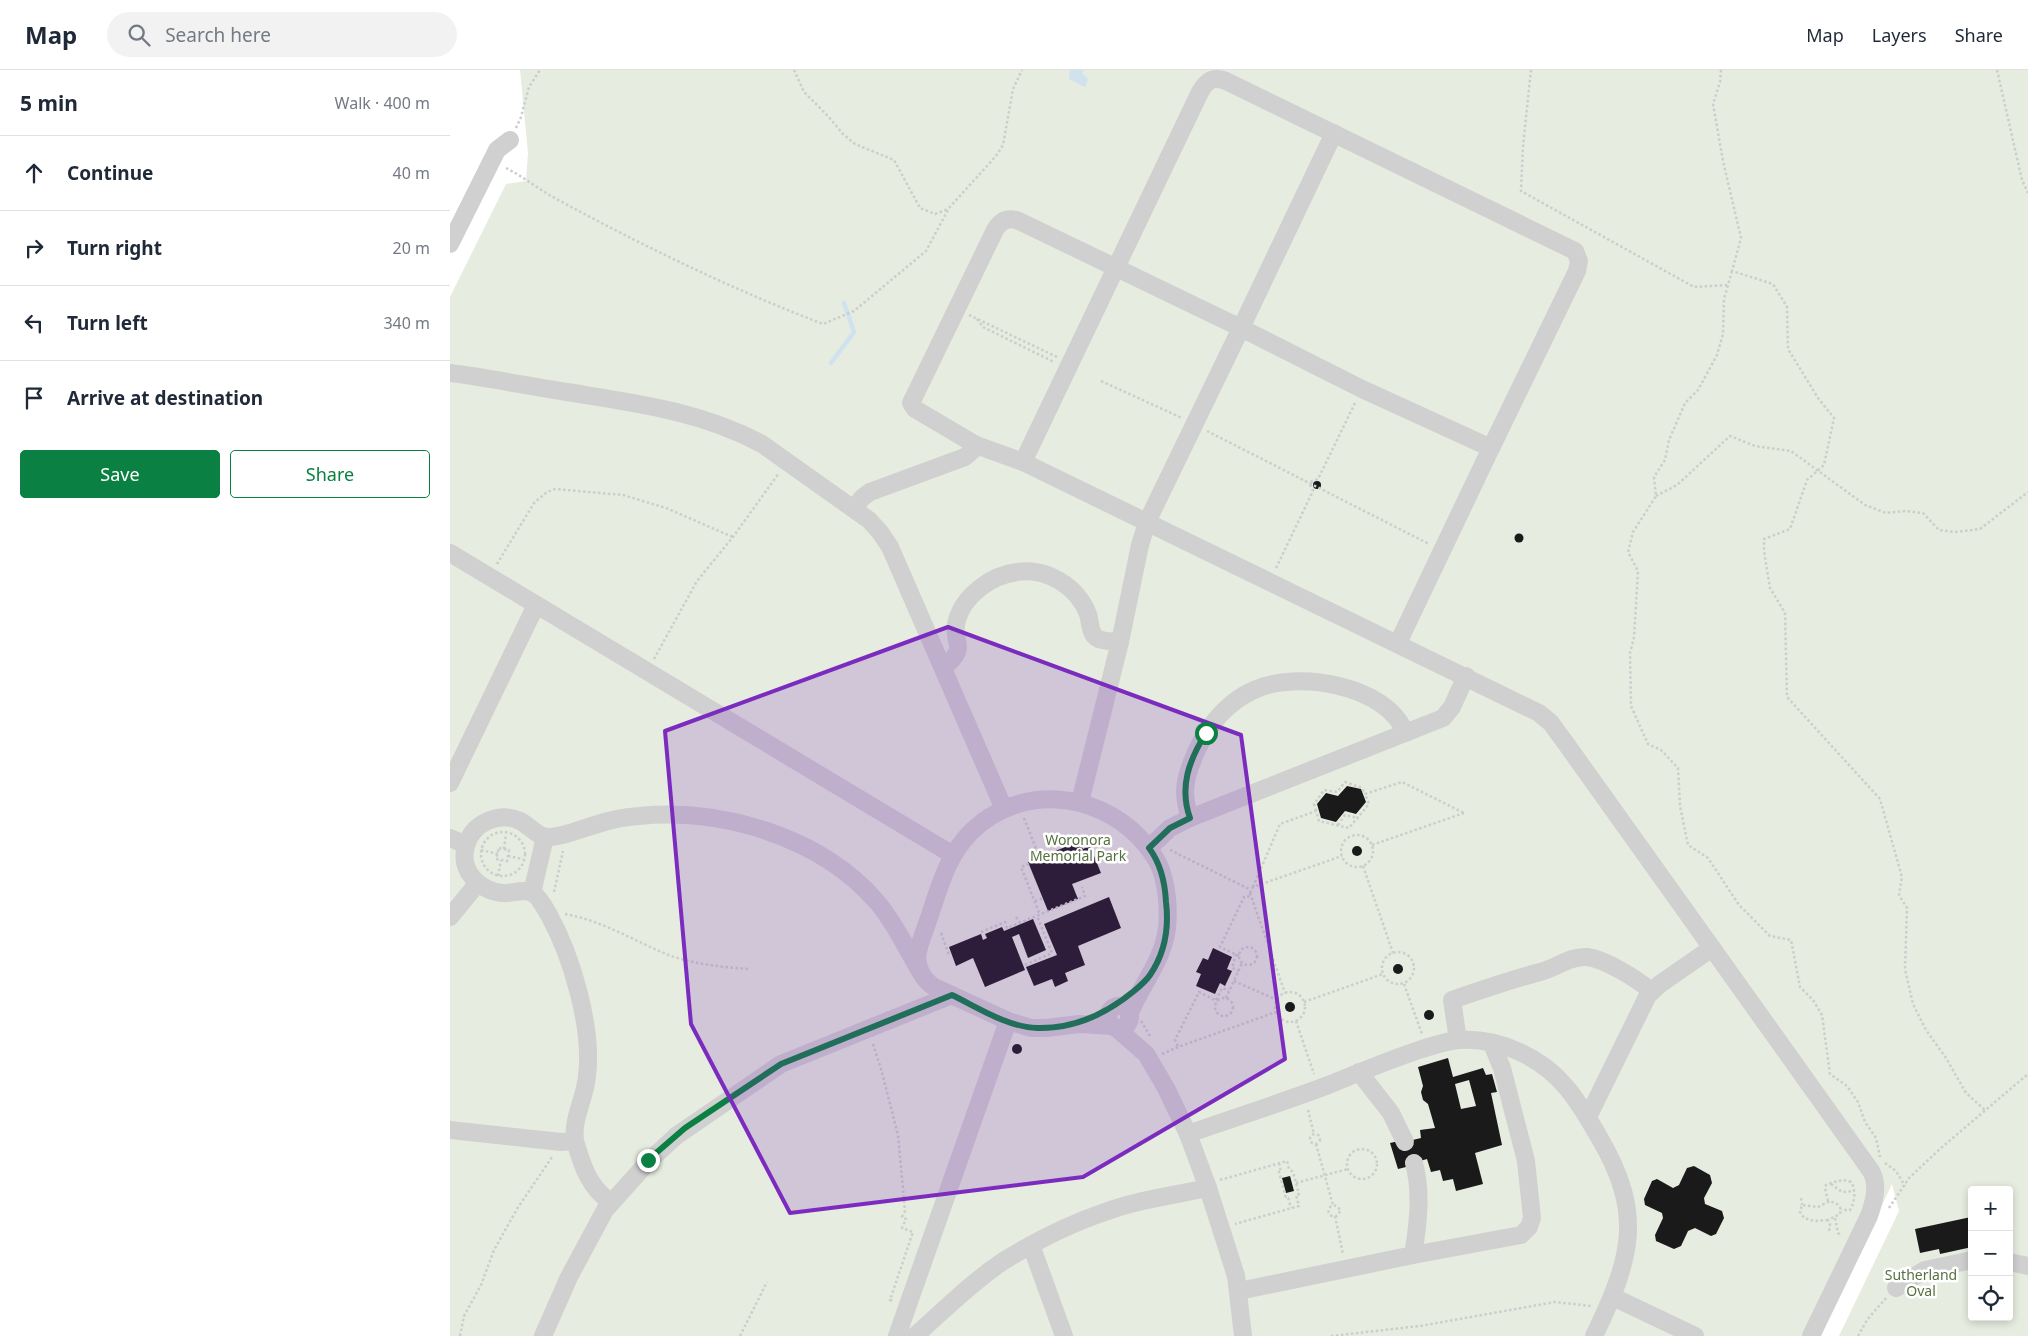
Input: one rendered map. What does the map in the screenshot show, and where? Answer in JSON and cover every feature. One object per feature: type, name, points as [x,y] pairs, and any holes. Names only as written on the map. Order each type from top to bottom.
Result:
[{"type":"street","points":[[1023,462],[1062,363],[1115,267],[1200,92],[1210,80],[1218,78],[1226,81],[1334,133],[1566,246],[1577,254],[1579,264],[1398,643]]},
{"type":"street","points":[[1080,802],[1120,642],[1140,545],[1147,522],[1334,133]]},
{"type":"street","points":[[450,244],[455,221],[496,148]]},
{"type":"street","points":[[1491,448],[1362,389],[1019,220],[1007,219],[999,224],[995,230],[912,401],[912,406],[976,445],[1023,462],[1270,581],[1532,708],[1551,723],[1668,884],[1872,1171],[1875,1178],[1875,1195],[1869,1216],[1811,1336]]},
{"type":"street","points":[[450,374],[651,406],[692,415],[743,435],[787,461],[854,508],[874,525],[890,547],[943,668],[1012,806]]},
{"type":"street","points":[[854,508],[870,492],[965,457],[976,445]]},
{"type":"street","points":[[450,553],[953,855]]},
{"type":"street","points":[[943,668],[955,658],[958,652],[957,622],[967,603],[985,584],[1000,576],[1016,572],[1037,573],[1065,584],[1077,595],[1084,606],[1092,632],[1096,637],[1107,641],[1120,642]]},
{"type":"street","points":[[450,783],[536,606]]},
{"type":"street","points":[[1154,843],[1174,826],[1190,818],[1447,715],[1466,676]]},
{"type":"street","points":[[1190,818],[1184,789],[1201,741],[1217,718],[1228,707],[1260,687],[1300,681],[1339,686],[1362,694],[1384,707],[1398,718],[1405,733]]},
{"type":"street","points":[[566,1141],[586,1085],[588,1054],[584,1017],[575,980],[549,916],[532,893],[519,891],[500,893],[477,884],[467,868],[464,856],[466,844],[480,825],[494,818],[520,821],[536,834],[545,837],[567,834],[612,820],[648,815],[684,815],[741,824],[792,842],[832,864],[866,892],[895,926],[920,971],[930,984],[1008,1022],[1038,1028],[1119,1017],[1149,977],[1163,947],[1167,914],[1162,872],[1154,843],[1104,810],[1080,802],[1045,798],[1012,806],[978,826],[965,838],[953,855],[946,868],[917,957],[920,971]]},
{"type":"street","points":[[532,893],[545,837]]},
{"type":"street","points":[[450,917],[477,884]]},
{"type":"street","points":[[895,926],[906,934],[923,936]]},
{"type":"street","points":[[1588,1117],[1651,991],[1712,948]]},
{"type":"street","points":[[1458,1040],[1452,1000],[1526,975],[1541,972],[1575,958],[1588,957],[1602,961],[1651,991]]},
{"type":"street","points":[[544,1336],[569,1277],[593,1229],[611,1202],[648,1160],[697,1120],[781,1064],[866,1028],[952,995]]},
{"type":"street","points":[[1119,1017],[1138,1032],[1154,1054],[1166,1088],[1214,1184],[1239,1291],[1243,1336]]},
{"type":"street","points":[[897,1336],[1008,1022]]},
{"type":"street","points":[[1188,1134],[1311,1091],[1358,1072],[1427,1048],[1458,1040],[1476,1040],[1522,1054],[1545,1066],[1568,1088],[1588,1117],[1615,1167],[1622,1186],[1627,1208],[1626,1258],[1610,1303],[1594,1336]]},
{"type":"street","points":[[1239,1291],[1521,1235],[1527,1231],[1531,1223],[1532,1212],[1526,1160],[1502,1068],[1492,1044]]},
{"type":"street","points":[[1358,1072],[1391,1113],[1405,1142]]},
{"type":"street","points":[[450,1130],[566,1141]]},
{"type":"street","points":[[566,1141],[597,1191],[611,1202]]},
{"type":"street","points":[[1413,1255],[1419,1209],[1418,1182],[1414,1163]]},
{"type":"street","points":[[915,1336],[1001,1263],[1054,1233],[1105,1212],[1214,1184]]},
{"type":"street","points":[[1031,1245],[1064,1336]]},
{"type":"street","points":[[1896,1288],[1925,1270],[1968,1261]]},
{"type":"street","points":[[2013,1263],[2028,1266]]},
{"type":"street","points":[[1610,1303],[1695,1336]]},
{"type":"path","points":[[540,70],[529,87],[521,117],[496,148],[550,195],[679,262],[765,302],[823,324],[854,311],[926,251],[949,208],[996,156],[1003,145],[1014,89],[1022,70]]},
{"type":"path","points":[[794,70],[804,92],[828,116],[842,134],[854,144],[894,160],[920,208],[935,214],[949,208]]},
{"type":"path","points":[[1531,70],[1523,146],[1521,191],[1694,287],[1728,285]]},
{"type":"path","points":[[1656,496],[1654,478],[1665,460],[1669,440],[1685,403],[1698,390],[1717,354],[1723,334],[1724,299],[1741,238],[1722,161],[1713,104],[1720,82],[1721,70]]},
{"type":"path","points":[[1996,70],[2022,180],[2028,193]]},
{"type":"path","points":[[1732,271],[1773,284],[1787,307],[1788,349],[1818,398],[1834,418],[1824,465],[1807,480],[1790,529],[1764,539],[1770,588],[1785,613],[1787,697],[1880,799],[1902,877],[1898,895],[1907,908],[1905,969],[1913,1004],[1926,1030],[1946,1058],[1966,1093],[1986,1112]]},
{"type":"path","points":[[957,309],[1062,363]]},
{"type":"path","points":[[977,319],[984,327],[1062,363]]},
{"type":"path","points":[[1101,380],[1311,482],[1442,551]]},
{"type":"path","points":[[1311,482],[1318,479],[1362,389]]},
{"type":"path","points":[[1905,1186],[1896,1171],[1881,1159],[1876,1138],[1865,1122],[1858,1102],[1847,1086],[1830,1074],[1822,1015],[1814,1000],[1800,987],[1791,940],[1770,936],[1738,905],[1708,858],[1688,845],[1680,806],[1678,768],[1661,750],[1648,744],[1631,706],[1630,653],[1634,637],[1638,571],[1628,552],[1633,532],[1656,496],[1677,485],[1730,436],[1755,446],[1791,451],[1864,505],[1886,513],[1905,511],[1922,513],[1939,530],[1955,532],[1980,529],[2028,492]]},
{"type":"path","points":[[647,671],[698,581],[734,537],[787,461]]},
{"type":"path","points":[[1270,581],[1313,491],[1311,482]]},
{"type":"path","points":[[489,577],[534,503],[547,492],[555,490],[623,495],[666,508],[734,537]]},
{"type":"path","points":[[1345,782],[1362,788],[1369,804],[1350,828],[1320,821],[1314,804],[1324,790],[1336,792],[1345,782]]},
{"type":"path","points":[[1365,794],[1402,782],[1464,813],[1372,845]]},
{"type":"path","points":[[1012,806],[1039,856]]},
{"type":"path","points":[[1238,971],[1232,968],[1238,955],[1241,951],[1248,947],[1253,948],[1256,952],[1257,958],[1252,964],[1247,965],[1242,963],[1238,955],[1220,947],[1244,897],[1248,897],[1280,824],[1316,811]]},
{"type":"path","points":[[1338,826],[1345,815],[1358,818]]},
{"type":"path","points":[[1350,828],[1352,836]]},
{"type":"path","points":[[498,832],[507,832],[517,837],[521,842],[524,849],[524,860],[522,866],[515,873],[505,877],[498,876],[492,874],[484,867],[481,860],[466,844],[484,842],[498,832]]},
{"type":"path","points":[[504,850],[507,832]]},
{"type":"path","points":[[567,834],[549,916],[559,914],[574,916],[685,960],[749,968]]},
{"type":"path","points":[[1356,834],[1366,837],[1372,845],[1372,856],[1363,866],[1351,866],[1342,856],[1343,843],[1356,834]]},
{"type":"path","points":[[1154,843],[1251,890],[1285,993]]},
{"type":"path","points":[[466,844],[498,854]]},
{"type":"path","points":[[499,848],[509,850],[507,861],[496,859],[498,854],[499,848]]},
{"type":"path","points":[[508,856],[524,860]]},
{"type":"path","points":[[1251,890],[1342,856]]},
{"type":"path","points":[[498,876],[501,860]]},
{"type":"path","points":[[1025,965],[1052,953],[1035,901],[1021,867],[1029,864]]},
{"type":"path","points":[[1363,866],[1393,953]]},
{"type":"path","points":[[981,932],[1005,922],[1007,928],[1085,896],[1082,887]]},
{"type":"path","points":[[1035,901],[1043,898]]},
{"type":"path","points":[[1016,917],[1020,923]]},
{"type":"path","points":[[940,930],[949,955]]},
{"type":"path","points":[[1044,945],[1048,943]]},
{"type":"path","points":[[1393,953],[1406,954],[1413,962],[1412,977],[1404,984],[1393,984],[1383,974],[1386,957],[1393,953]]},
{"type":"path","points":[[1178,1047],[1175,1040],[1199,992],[1217,1001],[1225,998],[1242,963]]},
{"type":"path","points":[[1304,1002],[1383,974]]},
{"type":"path","points":[[1234,981],[1277,1000]]},
{"type":"path","points":[[1404,984],[1427,1048]]},
{"type":"path","points":[[1225,998],[1230,1000],[1233,1005],[1233,1010],[1227,1016],[1217,1012],[1216,1006],[1222,988],[1229,990]]},
{"type":"path","points":[[1285,993],[1296,993],[1301,996],[1304,1002],[1305,1012],[1296,1021],[1284,1021],[1276,1012],[1277,1000],[1285,993]]},
{"type":"path","points":[[1154,1054],[1276,1012]]},
{"type":"path","points":[[1296,1021],[1311,1091],[1314,1134],[1310,1140],[1316,1144],[1333,1206]]},
{"type":"path","points":[[866,1028],[881,1068],[898,1135],[905,1211],[902,1217],[906,1219],[902,1228],[913,1232],[890,1300],[899,1302],[910,1301]]},
{"type":"path","points":[[1890,1205],[1909,1178],[1941,1148],[1986,1112],[2028,1074]]},
{"type":"path","points":[[1314,1134],[1320,1138],[1316,1144]]},
{"type":"path","points":[[460,1336],[464,1316],[482,1285],[494,1250],[542,1170],[566,1141]]},
{"type":"path","points":[[1358,1150],[1370,1152],[1375,1158],[1376,1170],[1367,1178],[1355,1178],[1348,1169],[1349,1157],[1358,1150]]},
{"type":"path","points":[[1214,1184],[1287,1161],[1289,1169],[1293,1172],[1299,1194],[1296,1195],[1299,1206],[1234,1224]]},
{"type":"path","points":[[1279,1163],[1284,1189],[1291,1208]]},
{"type":"path","points":[[1296,1183],[1348,1169]]},
{"type":"path","points":[[1828,1201],[1825,1187],[1836,1181],[1849,1181],[1854,1190],[1851,1209],[1841,1210]]},
{"type":"path","points":[[1830,1184],[1842,1192],[1854,1190]]},
{"type":"path","points":[[1801,1198],[1800,1212],[1804,1218],[1816,1221],[1828,1220],[1837,1216],[1841,1210]]},
{"type":"path","points":[[1802,1205],[1818,1207],[1828,1201],[1837,1204],[1841,1210]]},
{"type":"path","points":[[1333,1206],[1329,1212],[1335,1216],[1346,1269]]},
{"type":"path","points":[[1333,1206],[1337,1206],[1340,1210],[1338,1215],[1335,1216]]},
{"type":"path","points":[[1828,1220],[1830,1222],[1829,1232]]},
{"type":"path","points":[[740,1336],[767,1282]]},
{"type":"path","points":[[1858,1336],[1867,1320],[1896,1288]]},
{"type":"path","points":[[1331,1336],[1420,1326],[1555,1302],[1610,1303]]},
{"type":"highlighted area","points":[[948,627],[1241,735],[1285,1059],[1083,1177],[790,1213],[691,1024],[665,731]]},
{"type":"green space","name":"Woronora Memorial Park","points":[[520,70],[2028,70],[2028,1336],[1839,1336],[1899,1211],[1892,1184],[1820,1336],[450,1336],[450,297],[506,184],[526,181],[528,153]]},
{"type":"water","points":[[1070,70],[1084,70],[1082,73],[1088,79],[1085,87],[1069,79]]},
{"type":"building","points":[[1317,481],[1321,485],[1317,489],[1313,485]]},
{"type":"building","points":[[1519,533],[1524,538],[1519,543],[1514,538]]},
{"type":"building","points":[[1347,786],[1361,789],[1366,802],[1356,814],[1345,811],[1336,822],[1321,818],[1317,804],[1326,793],[1338,796]]},
{"type":"building","points":[[1080,841],[1083,849],[1090,846],[1101,873],[1072,884],[1078,899],[1048,911],[1028,862]]},
{"type":"building","points":[[1357,846],[1362,851],[1357,856],[1352,851]]},
{"type":"building","points":[[1109,897],[1121,928],[1078,946],[1085,965],[1065,973],[1068,981],[1055,987],[1052,979],[1034,986],[1026,967],[1057,955],[1044,924]]},
{"type":"building","points":[[1033,919],[1046,950],[1028,958],[1019,934],[1012,937],[1025,970],[985,987],[973,958],[956,966],[949,947],[981,934],[983,940],[987,938],[985,934],[1002,927],[1004,931]]},
{"type":"building","points":[[1213,948],[1232,957],[1227,969],[1232,971],[1225,986],[1220,983],[1215,994],[1196,986],[1201,974],[1196,972],[1203,958],[1208,960]]},
{"type":"building","points":[[1398,964],[1403,969],[1398,974],[1393,969]]},
{"type":"building","points":[[1290,1002],[1295,1007],[1290,1012],[1285,1007]]},
{"type":"building","points":[[1429,1010],[1434,1015],[1429,1020],[1424,1015]]},
{"type":"building","points":[[1017,1044],[1022,1049],[1017,1054],[1012,1049]]},
{"type":"building","points":[[1448,1058],[1453,1077],[1483,1068],[1486,1075],[1492,1074],[1497,1092],[1491,1093],[1502,1145],[1475,1153],[1483,1184],[1456,1191],[1453,1179],[1443,1181],[1440,1170],[1431,1172],[1427,1159],[1398,1169],[1390,1143],[1399,1141],[1400,1143],[1421,1138],[1420,1130],[1435,1128],[1428,1104],[1423,1100],[1421,1092],[1423,1086],[1418,1067]],"holes":[[[1469,1080],[1476,1106],[1461,1109],[1455,1084]]]},
{"type":"building","points":[[1694,1166],[1710,1175],[1712,1183],[1704,1198],[1705,1204],[1722,1211],[1724,1218],[1716,1234],[1711,1236],[1695,1228],[1688,1231],[1681,1246],[1674,1249],[1656,1241],[1655,1235],[1663,1218],[1662,1213],[1645,1205],[1644,1199],[1652,1181],[1657,1179],[1673,1188],[1679,1185],[1687,1168]]},
{"type":"building","points":[[1290,1176],[1294,1191],[1286,1193],[1282,1178]]},
{"type":"building","points":[[1968,1218],[1968,1248],[1940,1254],[1939,1249],[1920,1253],[1915,1229]]},
{"type":"waterway","points":[[831,363],[854,332],[844,303]]},
{"type":"route","points":[[648,1160],[685,1128],[781,1064],[952,995],[1008,1022],[1031,1028],[1074,1024],[1114,1007],[1149,977],[1160,955],[1167,921],[1166,896],[1160,866],[1149,848],[1170,828],[1190,818],[1184,789],[1194,757],[1206,733]]},
{"type":"park label","name":"Sutherland Oval","points":[[1921,1282]]}]
